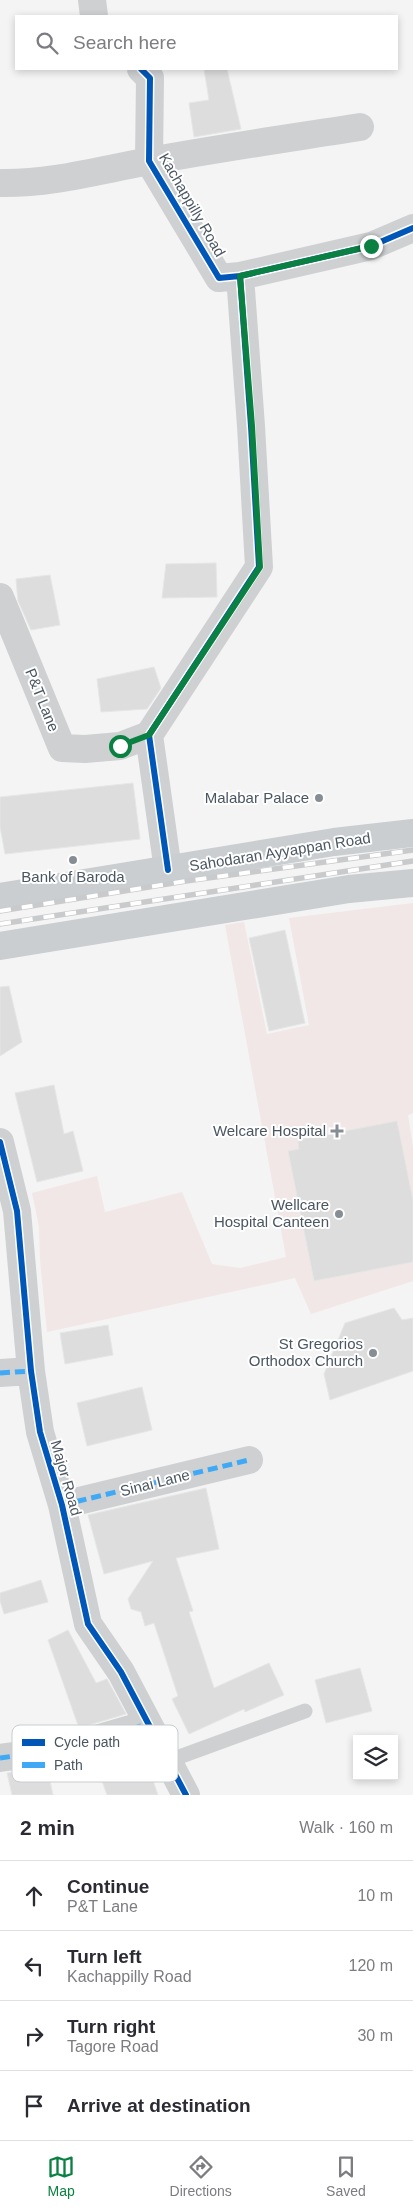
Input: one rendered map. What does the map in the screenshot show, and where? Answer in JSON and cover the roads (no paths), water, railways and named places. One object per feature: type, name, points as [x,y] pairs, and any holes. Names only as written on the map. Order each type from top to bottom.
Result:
[{"type":"main road","name":"Sahodaran Ayyappan Road","points":[[0,897],[334,842],[413,833]]},
{"type":"main road","points":[[0,946],[349,889],[413,883]]},
{"type":"street","points":[[92,0],[94,15]]},
{"type":"street","name":"Kachappilly Road","points":[[142,70],[150,78],[149,161],[219,278],[240,276]]},
{"type":"street","points":[[0,183],[52,180],[149,161],[360,127]]},
{"type":"street","points":[[168,870],[149,735],[260,567],[252,426],[240,276],[371,246],[413,228]]},
{"type":"street","name":"P&T Lane","points":[[0,597],[62,748],[84,749],[120,746],[149,735]]},
{"type":"street","name":"Major Road","points":[[0,1142],[17,1211],[31,1371],[40,1432],[62,1505],[88,1624],[122,1672],[148,1724]]},
{"type":"street","points":[[0,1373],[31,1371]]},
{"type":"street","name":"Sinai Lane","points":[[62,1505],[249,1460]]},
{"type":"street","name":"Major Road","points":[[178,1780],[186,1795]]},
{"type":"lane","points":[[178,1757],[305,1711]]},
{"type":"railway","points":[[0,911],[186,881],[413,850]]},
{"type":"railway","points":[[0,924],[413,861]]},
{"type":"place","name":"Malabar Palace","points":[[319,798]]},
{"type":"place","name":"Bank of Baroda","points":[[73,860]]},
{"type":"place","name":"Welcare Hospital","points":[[337,1131]]},
{"type":"place","name":"Wellcare Hospital Canteen","points":[[339,1214]]},
{"type":"place","name":"St Gregorios Orthodox Church","points":[[373,1353]]}]
